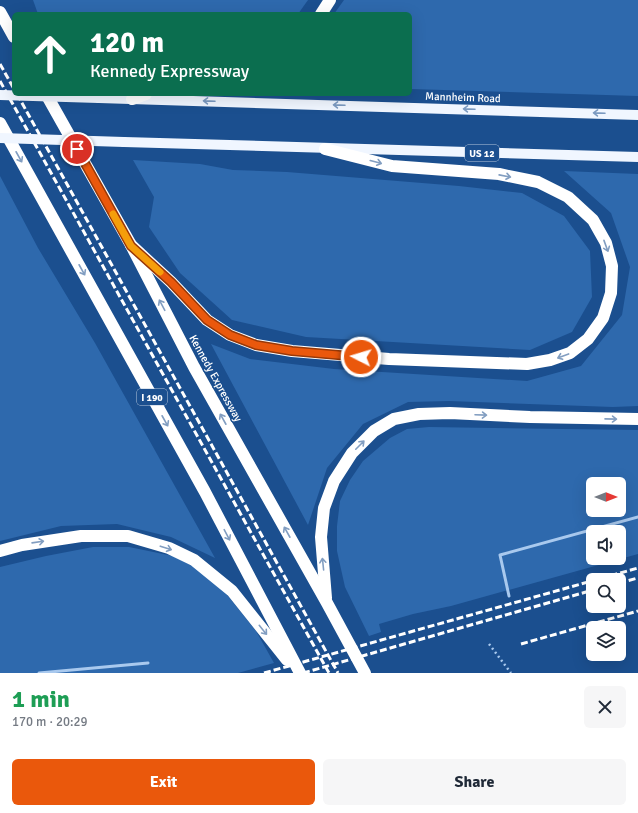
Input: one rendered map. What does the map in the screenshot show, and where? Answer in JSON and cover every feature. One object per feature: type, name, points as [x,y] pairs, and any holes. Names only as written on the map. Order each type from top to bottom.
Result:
[{"type":"highway","points":[[322,12],[330,0]]},
{"type":"highway","points":[[0,6],[7,25]]},
{"type":"highway","points":[[0,12],[12,34]]},
{"type":"highway","name":"Kennedy Expressway","points":[[47,96],[131,246],[194,367],[365,673]]},
{"type":"highway","points":[[132,99],[140,96]]},
{"type":"highway","name":"I 190","points":[[0,122],[201,485],[299,673]]},
{"type":"highway","points":[[131,246],[171,282],[207,320],[230,335],[256,345],[292,351],[389,359],[527,364],[550,360],[570,353],[588,338],[603,318],[611,293],[612,266],[606,243],[593,220],[568,197],[538,182],[499,174],[392,166],[325,148]]},
{"type":"highway","points":[[327,603],[321,543],[324,508],[334,481],[352,453],[374,431],[394,419],[419,414],[638,419]]},
{"type":"highway","points":[[0,551],[22,545],[81,536],[128,536],[169,548],[194,560],[232,591],[299,673]]},
{"type":"main road","name":"Mannheim Road","points":[[0,95],[12,95]]},
{"type":"main road","name":"Mannheim Road","points":[[33,96],[487,109],[638,115]]},
{"type":"main road","name":"US 12","points":[[0,138],[638,157]]},
{"type":"lane","points":[[509,596],[500,555],[638,517]]},
{"type":"lane","points":[[39,673],[148,663]]},
{"type":"path","points":[[489,644],[511,673]]},
{"type":"shaded area","points":[[33,0],[308,0],[299,12],[37,12]]},
{"type":"shaded area","points":[[344,0],[638,0],[638,96],[412,89],[412,12],[335,12]]},
{"type":"shaded area","points":[[133,160],[200,164],[233,170],[287,172],[459,186],[522,193],[564,216],[590,251],[592,297],[572,332],[530,350],[306,337],[232,320],[180,273],[149,227],[154,197]]},
{"type":"shaded area","points":[[564,171],[638,174],[638,406],[613,407],[449,401],[408,402],[363,424],[327,468],[308,525],[211,344],[250,359],[334,369],[527,381],[581,366],[622,315],[630,267],[611,213]]},
{"type":"shaded area","points":[[0,176],[38,248],[95,343],[215,558],[171,537],[117,524],[61,526],[0,541]]},
{"type":"shaded area","points":[[429,427],[638,430],[638,554],[626,557],[626,525],[586,525],[586,565],[598,565],[451,606],[413,614],[379,624],[381,632],[369,636],[345,587],[337,551],[337,526],[340,501],[350,480],[363,461],[390,438],[407,429]]},
{"type":"shaded area","points":[[93,547],[129,547],[173,556],[203,571],[224,591],[256,631],[274,663],[238,673],[0,673],[0,567]]},
{"type":"railway","points":[[0,64],[12,85]]},
{"type":"railway","points":[[0,81],[329,673]]},
{"type":"railway","points":[[18,96],[338,673]]},
{"type":"railway","points":[[264,673],[638,568]]},
{"type":"railway","points":[[626,581],[638,578]]},
{"type":"railway","points":[[303,673],[586,592]]},
{"type":"railway","points":[[521,644],[638,611]]},
{"type":"slow traffic","points":[[113,214],[131,246],[160,272]]},
{"type":"route","points":[[77,149],[131,246],[171,282],[207,320],[230,335],[256,345],[292,351],[361,357]]}]
